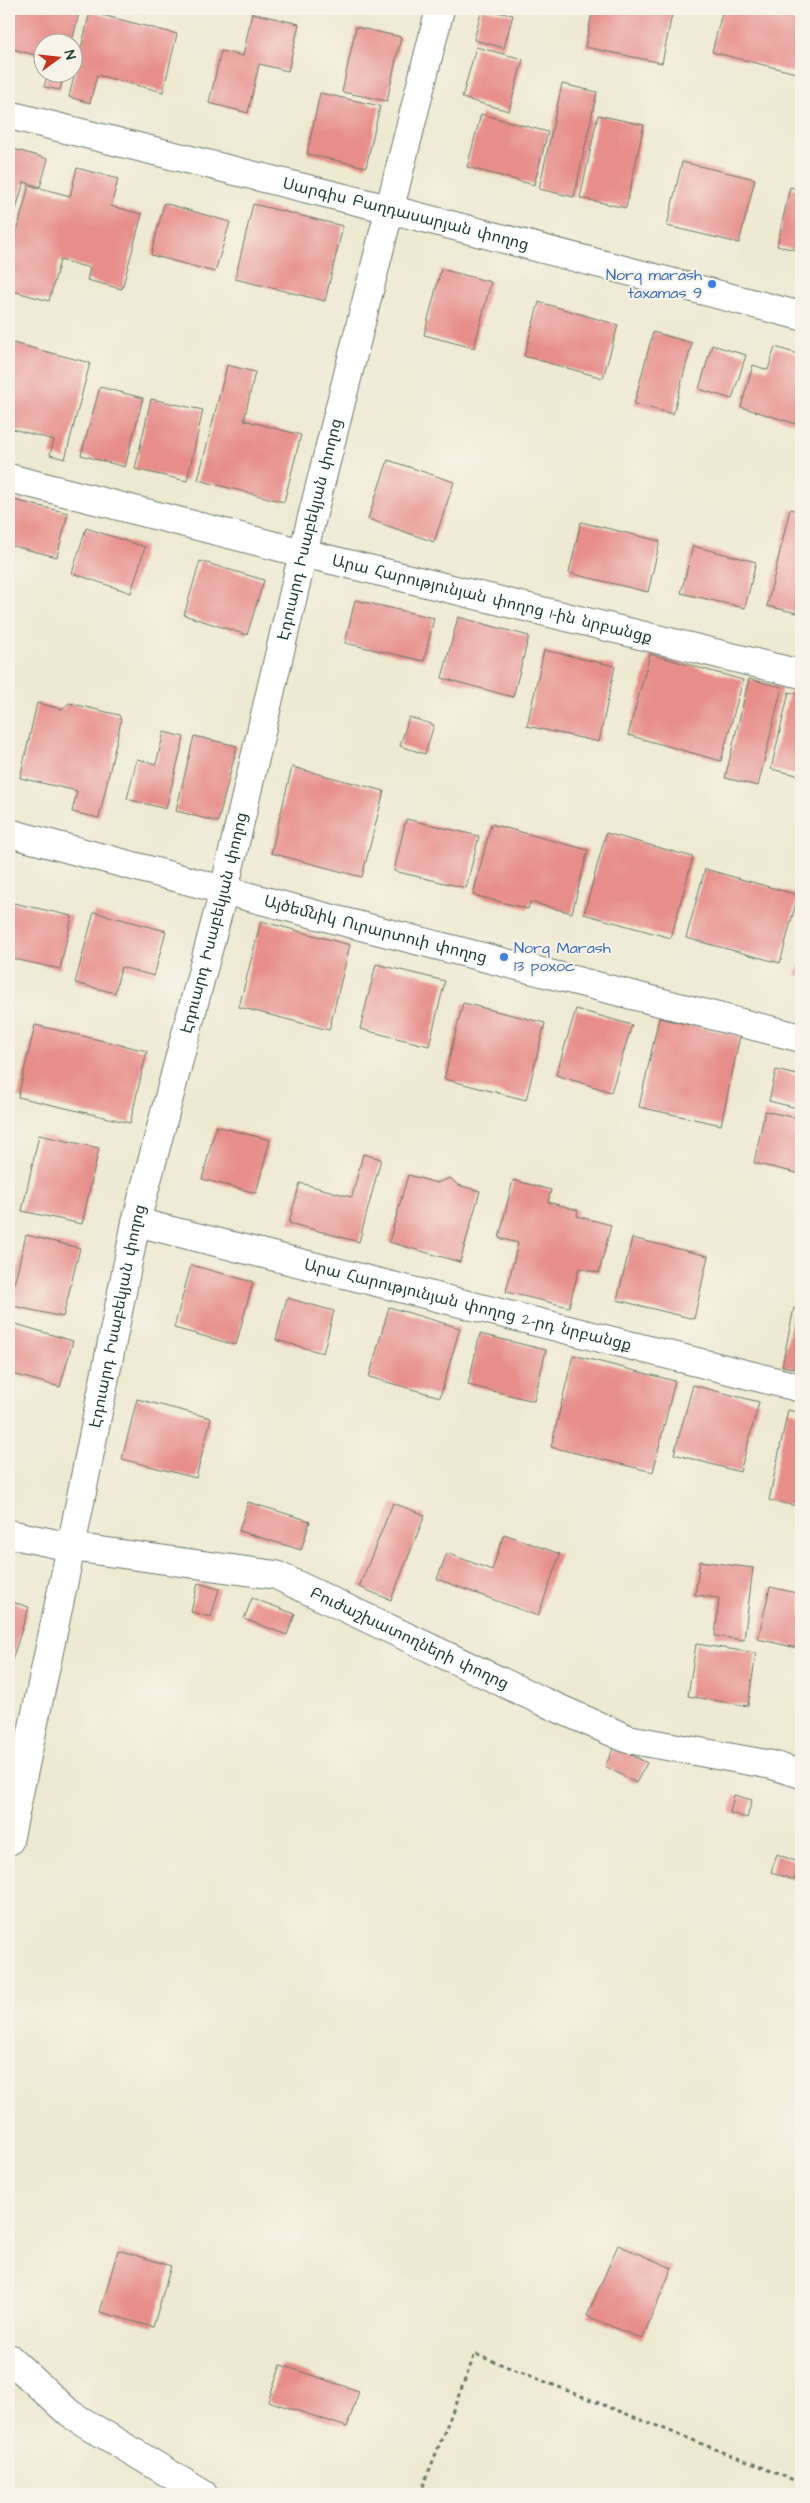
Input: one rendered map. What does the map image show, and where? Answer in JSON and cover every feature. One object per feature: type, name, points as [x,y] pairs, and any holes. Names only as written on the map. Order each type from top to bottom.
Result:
[{"type":"street","name":"Էդուարդ Իսաբեկյան փողոց","points":[[9,1841],[71,1547],[136,1222],[224,890],[303,554],[440,9]]},
{"type":"street","name":"Սարգիս Բաղդասարյան փողոց","points":[[9,114],[389,208],[801,316]]},
{"type":"street","name":"Արա Հարությունյան փողոց 1-ին նրբանցք","points":[[9,478],[303,554],[801,674]]},
{"type":"street","name":"Այծեմնիկ Ուրարտուի փողոց","points":[[9,833],[801,1038]]},
{"type":"street","name":"Արա Հարությունյան փողոց 2-րդ նրբանցք","points":[[136,1222],[801,1388]]},
{"type":"street","name":"Բուժաշխատողների փողոց","points":[[9,1534],[71,1547],[276,1575],[542,1701],[628,1739],[772,1765],[801,1774]]},
{"type":"street","points":[[9,2358],[70,2414],[203,2494]]},
{"type":"path","points":[[420,2494],[475,2354],[801,2483]]},
{"type":"building","points":[[12,9],[80,9],[74,32],[32,32],[32,54],[9,48],[9,23]]},
{"type":"building","points":[[482,9],[513,15],[504,48],[474,40]]},
{"type":"building","points":[[593,9],[673,9],[662,63],[585,47]]},
{"type":"building","points":[[723,9],[801,9],[801,51],[796,73],[712,52]]},
{"type":"building","points":[[90,12],[177,34],[163,92],[97,75],[90,103],[69,97],[73,82],[82,82],[82,44]]},
{"type":"building","points":[[252,13],[299,24],[288,71],[259,64],[248,113],[209,103],[221,51],[243,56]]},
{"type":"building","points":[[356,27],[401,37],[387,101],[342,92]]},
{"type":"building","points":[[476,47],[523,59],[509,111],[462,98]]},
{"type":"building","points":[[45,82],[62,82],[60,90],[44,87]]},
{"type":"building","points":[[562,84],[597,92],[574,197],[539,189]]},
{"type":"building","points":[[320,93],[380,106],[366,167],[307,154]]},
{"type":"building","points":[[481,114],[548,132],[534,185],[467,167]]},
{"type":"building","points":[[598,115],[644,125],[626,208],[580,198]]},
{"type":"building","points":[[10,148],[48,159],[40,187],[24,182],[11,226],[9,225]]},
{"type":"building","points":[[682,162],[755,179],[739,243],[667,226]]},
{"type":"building","points":[[77,168],[118,179],[111,206],[142,214],[122,289],[87,280],[90,268],[60,260],[49,301],[9,290],[9,262],[29,185],[70,196]]},
{"type":"building","points":[[790,187],[801,190],[801,251],[777,246]]},
{"type":"building","points":[[164,203],[230,222],[215,272],[151,255]]},
{"type":"building","points":[[253,204],[343,226],[325,301],[235,279]]},
{"type":"building","points":[[441,269],[491,282],[474,348],[424,335]]},
{"type":"building","points":[[539,302],[618,325],[603,378],[524,356]]},
{"type":"building","points":[[653,332],[692,343],[673,414],[634,404]]},
{"type":"building","points":[[9,342],[90,363],[65,459],[50,455],[54,440],[9,428]]},
{"type":"building","points":[[712,345],[746,355],[732,399],[699,389]]},
{"type":"building","points":[[775,347],[801,355],[800,425],[741,407],[753,365],[768,370]]},
{"type":"building","points":[[227,365],[255,372],[244,420],[301,435],[284,502],[198,480]]},
{"type":"building","points":[[100,387],[143,398],[125,467],[81,455]]},
{"type":"building","points":[[151,399],[203,410],[187,481],[135,469]]},
{"type":"building","points":[[388,460],[454,482],[434,542],[368,519]]},
{"type":"building","points":[[10,499],[68,513],[57,557],[9,545]]},
{"type":"building","points":[[790,509],[801,512],[801,614],[767,606]]},
{"type":"building","points":[[581,522],[660,541],[648,592],[569,573]]},
{"type":"building","points":[[86,528],[145,547],[131,593],[72,573]]},
{"type":"building","points":[[693,546],[756,562],[745,608],[681,593]]},
{"type":"building","points":[[200,561],[264,580],[247,635],[184,615]]},
{"type":"building","points":[[355,600],[434,618],[424,661],[345,643]]},
{"type":"building","points":[[458,617],[529,636],[513,697],[442,678]]},
{"type":"building","points":[[544,650],[615,666],[599,742],[527,726]]},
{"type":"building","points":[[650,654],[743,680],[721,761],[628,735]]},
{"type":"building","points":[[749,679],[782,687],[758,786],[725,778]]},
{"type":"building","points":[[789,692],[801,695],[801,776],[771,769]]},
{"type":"building","points":[[37,703],[62,709],[69,703],[119,715],[121,721],[99,818],[72,812],[77,791],[20,778]]},
{"type":"building","points":[[409,717],[434,725],[425,754],[400,746]]},
{"type":"building","points":[[164,732],[184,737],[166,809],[127,799],[137,759],[156,764]]},
{"type":"building","points":[[194,736],[237,746],[218,822],[176,811]]},
{"type":"building","points":[[292,767],[384,791],[362,877],[271,853]]},
{"type":"building","points":[[406,819],[479,836],[466,888],[394,871]]},
{"type":"building","points":[[491,824],[588,850],[572,913],[530,902],[528,909],[473,895]]},
{"type":"building","points":[[606,833],[693,857],[671,938],[584,914]]},
{"type":"building","points":[[705,869],[798,895],[780,963],[686,938]]},
{"type":"building","points":[[9,902],[72,916],[60,969],[9,958]]},
{"type":"building","points":[[94,912],[166,931],[154,976],[121,967],[115,993],[75,983]]},
{"type":"building","points":[[261,921],[350,945],[329,1030],[239,1007]]},
{"type":"building","points":[[801,959],[801,976],[796,975]]},
{"type":"building","points":[[376,964],[445,981],[429,1046],[360,1029]]},
{"type":"building","points":[[463,1003],[545,1023],[526,1100],[444,1079]]},
{"type":"building","points":[[576,1009],[632,1025],[611,1092],[556,1075]]},
{"type":"building","points":[[659,1018],[740,1036],[721,1125],[639,1107]]},
{"type":"building","points":[[35,1025],[147,1051],[130,1123],[18,1097]]},
{"type":"building","points":[[776,1070],[801,1076],[801,1109],[769,1101]]},
{"type":"building","points":[[765,1111],[801,1119],[801,1174],[754,1163]]},
{"type":"building","points":[[216,1126],[270,1140],[256,1193],[202,1179]]},
{"type":"building","points":[[39,1135],[99,1148],[82,1224],[22,1211]]},
{"type":"building","points":[[363,1154],[381,1159],[359,1242],[289,1223],[300,1183],[352,1197]]},
{"type":"building","points":[[408,1175],[437,1183],[450,1178],[458,1185],[480,1191],[460,1262],[389,1242]]},
{"type":"building","points":[[513,1180],[551,1190],[548,1202],[578,1210],[577,1216],[611,1225],[599,1273],[579,1268],[569,1307],[506,1292],[518,1243],[499,1238]]},
{"type":"building","points":[[26,1235],[80,1248],[63,1317],[9,1305]]},
{"type":"building","points":[[632,1238],[708,1256],[694,1319],[617,1300]]},
{"type":"building","points":[[191,1265],[253,1282],[236,1345],[174,1328]]},
{"type":"building","points":[[287,1298],[334,1311],[323,1353],[276,1340]]},
{"type":"building","points":[[389,1307],[460,1328],[440,1397],[369,1377]]},
{"type":"building","points":[[794,1308],[801,1310],[801,1370],[782,1366]]},
{"type":"building","points":[[9,1322],[73,1341],[60,1387],[9,1373]]},
{"type":"building","points":[[480,1334],[546,1350],[534,1401],[468,1385]]},
{"type":"building","points":[[573,1355],[675,1381],[653,1472],[551,1447]]},
{"type":"building","points":[[693,1385],[759,1402],[740,1472],[674,1454]]},
{"type":"building","points":[[137,1399],[211,1418],[196,1478],[122,1459]]},
{"type":"building","points":[[788,1410],[801,1413],[801,1507],[769,1500]]},
{"type":"building","points":[[248,1502],[310,1521],[301,1550],[239,1531]]},
{"type":"building","points":[[393,1503],[425,1515],[391,1600],[359,1587]]},
{"type":"building","points":[[504,1534],[560,1554],[538,1616],[437,1579],[447,1553],[492,1570]]},
{"type":"building","points":[[700,1561],[753,1568],[744,1640],[715,1636],[719,1598],[695,1595]]},
{"type":"building","points":[[198,1583],[219,1589],[211,1617],[191,1612]]},
{"type":"building","points":[[770,1587],[801,1594],[801,1649],[758,1639]]},
{"type":"building","points":[[252,1598],[295,1614],[287,1635],[244,1619]]},
{"type":"building","points":[[9,1601],[29,1607],[9,1670]]},
{"type":"building","points":[[696,1644],[756,1653],[748,1706],[688,1696]]},
{"type":"building","points":[[615,1746],[647,1763],[636,1783],[605,1766]]},
{"type":"building","points":[[734,1795],[752,1800],[747,1818],[730,1813]]},
{"type":"building","points":[[777,1854],[800,1863],[794,1880],[771,1872]]},
{"type":"building","points":[[618,2245],[672,2268],[642,2339],[587,2316]]},
{"type":"building","points":[[118,2250],[171,2266],[153,2327],[100,2312]]},
{"type":"building","points":[[281,2365],[359,2391],[347,2427],[268,2401]]},
{"type":"place","name":"Norq marash taxamas 9","points":[[712,284]]},
{"type":"place","name":"Norq Marash 13 poxoc","points":[[504,957]]}]
